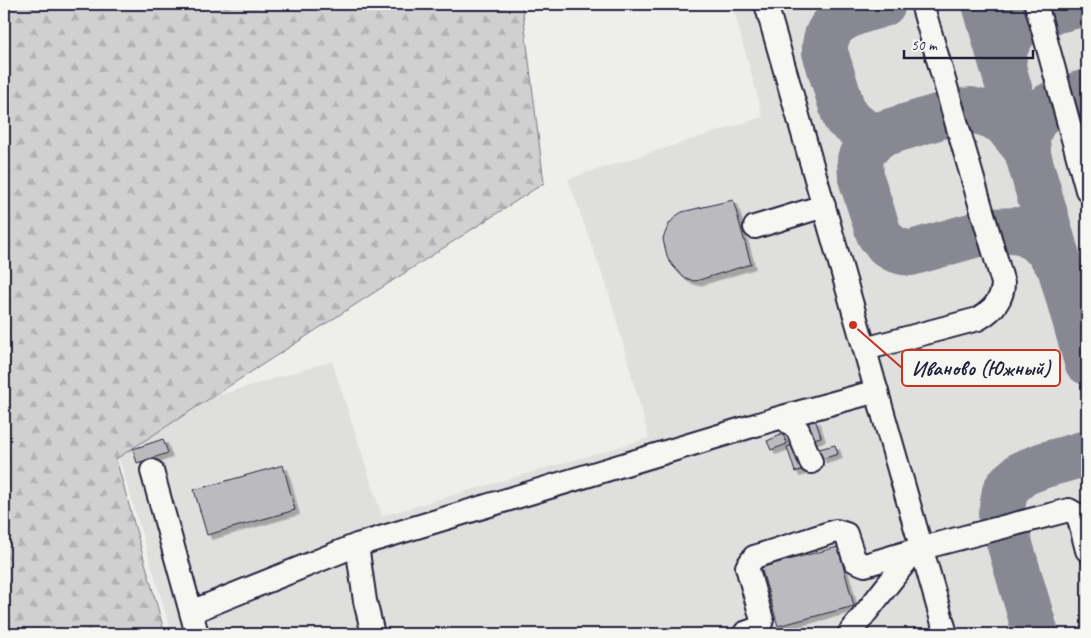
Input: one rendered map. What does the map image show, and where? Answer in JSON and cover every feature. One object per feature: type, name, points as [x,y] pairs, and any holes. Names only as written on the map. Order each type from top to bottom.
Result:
[{"type":"lane","points":[[766,4],[877,391],[918,549],[946,634]]},
{"type":"lane","points":[[865,348],[978,319],[998,301],[1003,289],[1003,282],[922,4]]},
{"type":"lane","points":[[1036,4],[1087,190]]},
{"type":"lane","points":[[755,227],[824,206]]},
{"type":"lane","points":[[191,612],[357,545],[782,417],[877,391]]},
{"type":"lane","points":[[782,417],[798,430],[812,462]]},
{"type":"lane","points":[[152,471],[197,634]]},
{"type":"lane","points":[[745,632],[759,628],[762,620],[747,567],[754,557],[836,530],[846,534],[855,561],[865,565],[918,549],[1069,510],[1076,514],[1079,519],[1087,550]]},
{"type":"lane","points":[[357,545],[365,601],[373,634]]},
{"type":"lane","points":[[849,634],[918,549]]},
{"type":"shaded area","points":[[732,4],[1087,4],[1087,634],[172,634],[110,428],[332,361],[382,516],[649,438],[608,290],[568,179],[763,117]]},
{"type":"green space","points":[[4,4],[522,4],[544,183],[116,459],[165,634],[4,634]]},
{"type":"building","points":[[733,200],[751,264],[694,281],[683,277],[668,259],[664,244],[663,238],[669,224],[682,212]]},
{"type":"building","points":[[815,419],[821,437],[813,439],[807,421]]},
{"type":"building","points":[[783,434],[787,444],[771,450],[767,441]]},
{"type":"building","points":[[163,439],[168,453],[137,463],[133,449]]},
{"type":"building","points":[[794,445],[802,470],[795,472],[787,447]]},
{"type":"building","points":[[835,445],[838,454],[822,459],[819,449]]},
{"type":"building","points":[[283,465],[295,510],[207,535],[194,490]]},
{"type":"building","points":[[838,547],[854,606],[778,626],[761,567]]},
{"type":"taxiway","points":[[883,4],[853,13],[844,18],[830,31],[826,40],[825,52],[845,117],[865,133],[878,135],[954,112],[971,110],[987,114],[1004,122],[1028,151]]},
{"type":"taxiway","points":[[985,4],[1087,362]]},
{"type":"taxiway","points":[[1003,64],[1007,44],[1014,31],[1021,24],[1041,14],[1082,4]]},
{"type":"taxiway","points":[[1028,151],[1027,140],[1029,132],[1042,111],[1055,103],[1087,92]]},
{"type":"taxiway","points":[[878,135],[864,150],[860,159],[861,178],[879,234],[887,244],[894,249],[911,253],[988,231],[1019,230],[1028,234],[1047,248],[1061,269]]},
{"type":"taxiway","points":[[1036,634],[1001,514],[1005,491],[1023,473],[1087,453]]},
{"type":"place","name":"Иваново (Южный)","points":[[853,325]]}]
